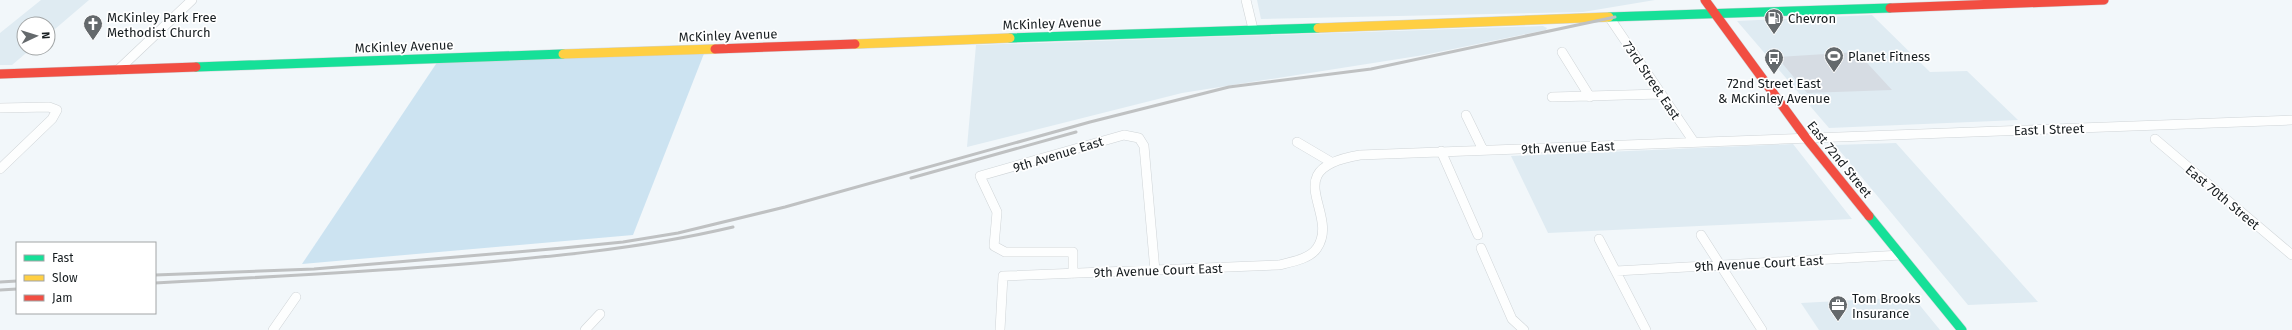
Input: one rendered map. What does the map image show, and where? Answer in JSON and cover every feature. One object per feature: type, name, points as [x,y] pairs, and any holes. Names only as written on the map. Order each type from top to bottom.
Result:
[{"type":"street","points":[[118,70],[192,0]]},
{"type":"street","points":[[1246,0],[1253,29]]},
{"type":"street","name":"East 72nd Street","points":[[1705,0],[1713,13],[1806,138],[1962,330]]},
{"type":"street","name":"McKinley Avenue","points":[[0,74],[2104,0]]},
{"type":"street","name":"73rd Street East","points":[[1609,17],[1694,142]]},
{"type":"street","points":[[1562,52],[1590,97]]},
{"type":"street","points":[[1552,98],[1661,94]]},
{"type":"street","points":[[0,108],[49,107],[57,110],[52,119],[0,169]]},
{"type":"street","points":[[1466,115],[1483,150]]},
{"type":"street","name":"East I Street","points":[[1806,138],[2292,120]]},
{"type":"street","name":"9th Avenue East","points":[[1073,274],[1073,252],[1005,252],[994,246],[997,212],[980,176],[1124,135],[1135,136],[1142,142],[1145,153],[1155,271]]},
{"type":"street","name":"9th Avenue East","points":[[1331,162],[1360,155],[1806,138]]},
{"type":"street","name":"East 70th Street","points":[[2155,138],[2292,255]]},
{"type":"street","points":[[1297,142],[1331,162]]},
{"type":"street","points":[[1441,151],[1478,235]]},
{"type":"street","name":"9th Avenue Court East","points":[[1000,330],[1003,276],[1155,271],[1279,265],[1294,262],[1310,253],[1319,244],[1323,228],[1314,183],[1317,175],[1331,162]]},
{"type":"street","points":[[1701,235],[1762,330]]},
{"type":"street","points":[[1599,239],[1646,330]]},
{"type":"street","points":[[1481,248],[1512,319],[1524,330]]},
{"type":"street","name":"9th Avenue Court East","points":[[1616,271],[1901,255]]},
{"type":"street","points":[[273,330],[296,297]]},
{"type":"street","points":[[584,330],[600,314]]},
{"type":"shaded area","points":[[41,0],[89,0],[56,28],[56,16],[21,16]]},
{"type":"shaded area","points":[[1257,0],[1655,0],[1583,12],[1261,19]]},
{"type":"shaded area","points":[[1872,15],[1930,72],[1967,71],[2018,120],[1829,128],[1737,21]]},
{"type":"shaded area","points":[[16,20],[16,56],[23,56],[12,65],[0,65],[0,33]]},
{"type":"shaded area","points":[[1543,26],[1547,28],[1546,30],[1424,55],[1182,93],[967,147],[976,45]]},
{"type":"shaded area","points":[[705,51],[633,235],[302,264],[438,61]]},
{"type":"shaded area","points":[[1896,143],[2038,302],[1968,305],[1835,145]]},
{"type":"shaded area","points":[[1793,144],[1852,219],[1548,233],[1511,156]]},
{"type":"shaded area","points":[[1913,297],[1940,330],[1819,330],[1801,303]]},
{"type":"building","name":"Planet Fitness","points":[[1857,52],[1892,90],[1807,93],[1777,57]]},
{"type":"railway","points":[[156,275],[314,269],[563,248],[623,242],[678,233],[785,207],[1090,122],[1229,87],[1371,69],[1615,17]]},
{"type":"railway","points":[[911,178],[1076,132]]},
{"type":"railway","points":[[156,283],[403,269],[550,256],[660,242],[733,227]]},
{"type":"railway","points":[[0,282],[16,281]]},
{"type":"railway","points":[[0,290],[16,289]]},
{"type":"traffic: fast","points":[[1609,17],[1890,8]]},
{"type":"traffic: fast","points":[[1010,38],[1318,28]]},
{"type":"traffic: fast","points":[[196,67],[563,54]]},
{"type":"traffic: fast","points":[[1869,216],[1962,330]]},
{"type":"traffic: slow","points":[[1318,28],[1609,17]]},
{"type":"traffic: slow","points":[[855,44],[1010,38]]},
{"type":"traffic: slow","points":[[563,54],[715,49]]},
{"type":"traffic: jam","points":[[1705,0],[1806,138],[1869,216]]},
{"type":"traffic: jam","points":[[1890,8],[2104,0]]},
{"type":"traffic: jam","points":[[715,49],[855,44]]},
{"type":"traffic: jam","points":[[0,74],[196,67]]},
{"type":"place","name":"Chevron","points":[[1774,35]]},
{"type":"place","name":"McKinley Park Free Methodist Church","points":[[93,41]]},
{"type":"place","name":"Planet Fitness","points":[[1834,73]]},
{"type":"place","name":"72nd Street East & McKinley Avenue","points":[[1774,75]]},
{"type":"place","name":"Tom Brooks Insurance","points":[[1838,322]]}]
